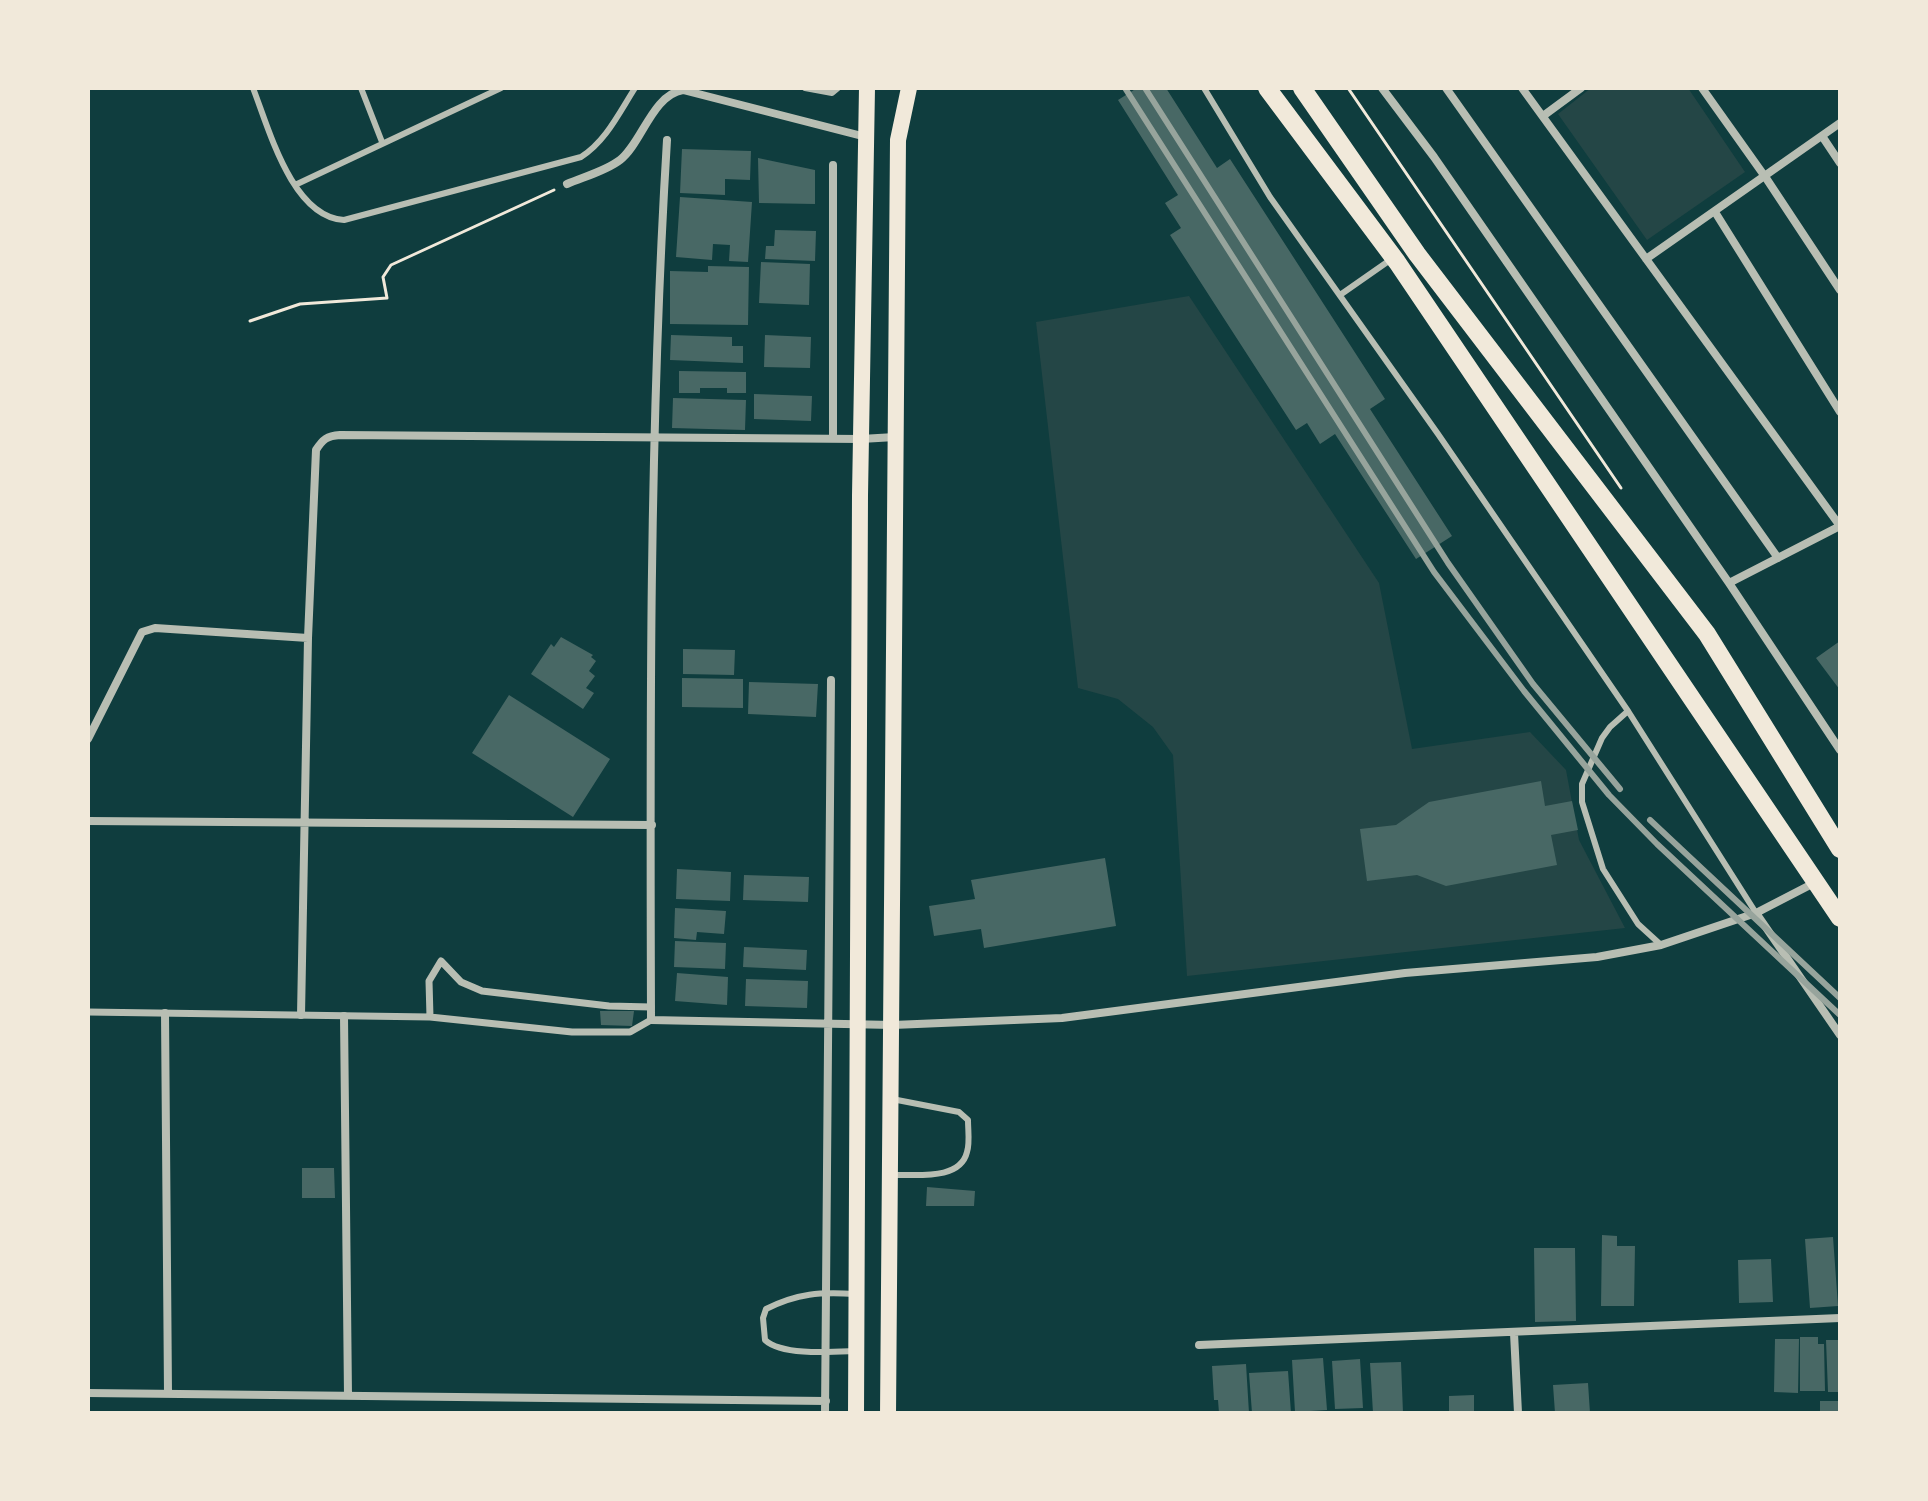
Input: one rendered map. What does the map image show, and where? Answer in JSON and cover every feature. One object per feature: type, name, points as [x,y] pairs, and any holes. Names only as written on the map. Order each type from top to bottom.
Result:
[{"type":"main road","points":[[856,1413],[861,439],[867,88]]},
{"type":"main road","points":[[888,1413],[898,140],[909,88]]},
{"type":"main road","points":[[1267,88],[1394,257],[1840,918]]},
{"type":"main road","points":[[1302,88],[1417,254],[1707,634],[1840,849]]},
{"type":"street","points":[[1382,88],[1443,170],[1729,583],[1840,750]]},
{"type":"street","points":[[1446,88],[1778,558]]},
{"type":"street","points":[[1522,88],[1840,526],[1729,583]]},
{"type":"street","points":[[1543,116],[1581,88]]},
{"type":"street","points":[[1702,88],[1840,290]]},
{"type":"street","points":[[567,184],[621,160],[654,113],[675,91],[683,90],[867,137]]},
{"type":"street","points":[[1646,259],[1766,178],[1840,123]]},
{"type":"street","points":[[1822,136],[1840,163]]},
{"type":"street","points":[[651,1020],[654,438],[667,140]]},
{"type":"street","points":[[833,165],[833,438]]},
{"type":"street","points":[[1715,212],[1840,412]]},
{"type":"street","points":[[301,1015],[308,638],[316,450],[322,440],[328,436],[895,437]]},
{"type":"street","points":[[88,739],[142,632],[155,628],[308,638]]},
{"type":"street","points":[[825,1413],[831,680]]},
{"type":"street","points":[[88,821],[652,825]]},
{"type":"street","points":[[88,1012],[430,1017],[572,1032],[630,1032],[651,1020],[893,1025],[1062,1018],[1405,973],[1597,957],[1661,945],[1756,913],[1816,882]]},
{"type":"street","points":[[1756,913],[1840,1035]]},
{"type":"street","points":[[430,1017],[427,1002],[429,981],[441,961],[461,982],[482,991],[609,1006],[651,1007]]},
{"type":"street","points":[[165,1013],[168,1394]]},
{"type":"street","points":[[344,1016],[348,1396]]},
{"type":"street","points":[[1199,1345],[1840,1318]]},
{"type":"street","points":[[1514,1333],[1518,1413]]},
{"type":"street","points":[[88,1393],[826,1401]]},
{"type":"lane","points":[[253,88],[284,167],[295,185],[325,216],[344,220],[581,157],[604,138],[635,88]]},
{"type":"lane","points":[[361,88],[382,142]]},
{"type":"lane","points":[[805,88],[832,93],[838,88]]},
{"type":"lane","points":[[1204,88],[1270,197],[1628,711],[1756,913]]},
{"type":"lane","points":[[295,185],[499,89]]},
{"type":"lane","points":[[1340,295],[1394,257]]},
{"type":"lane","points":[[1628,711],[1602,738],[1581,792],[1603,869],[1638,924],[1661,945]]},
{"type":"lane","points":[[891,1175],[949,1172],[964,1161],[968,1150],[968,1120],[959,1112],[892,1099]]},
{"type":"lane","points":[[855,1294],[793,1296],[766,1309],[763,1318],[765,1340],[772,1346],[826,1352],[856,1351]]},
{"type":"path","points":[[1348,88],[1626,496]]},
{"type":"path","points":[[250,321],[300,304],[387,298],[383,277],[391,265],[567,184]]},
{"type":"shaded area","points":[[1591,88],[1688,88],[1745,172],[1647,240],[1558,114]]},
{"type":"shaded area","points":[[1189,296],[1379,583],[1412,749],[1530,732],[1566,770],[1579,840],[1625,928],[1187,976],[1173,755],[1153,727],[1118,699],[1078,688],[1036,322]]},
{"type":"building","points":[[1137,88],[1166,88],[1217,168],[1230,159],[1385,399],[1370,409],[1452,536],[1416,559],[1335,434],[1320,444],[1307,423],[1296,430],[1170,235],[1181,228],[1165,203],[1178,195],[1118,100]]},
{"type":"building","points":[[682,149],[751,151],[750,180],[725,179],[725,195],[680,193]]},
{"type":"building","points":[[758,158],[815,170],[815,204],[759,203]]},
{"type":"building","points":[[680,197],[752,202],[748,262],[729,261],[730,245],[713,244],[712,260],[676,257]]},
{"type":"building","points":[[775,230],[816,231],[815,261],[765,259],[766,246],[774,246]]},
{"type":"building","points":[[761,262],[810,264],[809,305],[759,303]]},
{"type":"building","points":[[708,266],[749,267],[748,325],[670,324],[670,271],[708,272]]},
{"type":"building","points":[[671,335],[732,337],[732,346],[743,346],[743,363],[670,360]]},
{"type":"building","points":[[765,335],[811,337],[810,368],[764,367]]},
{"type":"building","points":[[679,371],[746,372],[746,393],[727,393],[727,388],[700,388],[700,393],[679,393]]},
{"type":"building","points":[[754,394],[812,396],[811,421],[754,419]]},
{"type":"building","points":[[673,398],[746,400],[745,430],[672,428]]},
{"type":"building","points":[[561,637],[593,655],[591,657],[596,661],[589,671],[595,676],[586,688],[594,693],[583,709],[531,674],[551,644],[554,647]]},
{"type":"building","points":[[1840,641],[1840,690],[1816,658]]},
{"type":"building","points":[[683,649],[735,650],[734,675],[683,674]]},
{"type":"building","points":[[682,678],[743,679],[743,708],[682,707]]},
{"type":"building","points":[[749,682],[818,684],[816,717],[748,714]]},
{"type":"building","points":[[509,695],[610,759],[573,817],[472,753]]},
{"type":"building","points":[[1541,781],[1545,806],[1572,801],[1578,830],[1551,835],[1557,865],[1446,886],[1417,875],[1367,881],[1360,829],[1396,825],[1429,802]]},
{"type":"building","points":[[1105,858],[1116,926],[984,948],[981,929],[934,936],[929,906],[975,899],[971,880]]},
{"type":"building","points":[[677,869],[731,872],[730,901],[676,899]]},
{"type":"building","points":[[744,875],[809,877],[808,902],[743,900]]},
{"type":"building","points":[[675,908],[726,911],[724,934],[697,932],[696,940],[674,938]]},
{"type":"building","points":[[675,941],[726,943],[725,969],[674,967]]},
{"type":"building","points":[[744,947],[807,950],[806,970],[743,967]]},
{"type":"building","points":[[677,973],[728,977],[727,1005],[675,1001]]},
{"type":"building","points":[[746,979],[808,981],[807,1008],[745,1006]]},
{"type":"building","points":[[600,1011],[634,1011],[632,1026],[601,1025]]},
{"type":"building","points":[[302,1168],[334,1168],[335,1198],[302,1198]]},
{"type":"building","points":[[927,1187],[975,1191],[974,1206],[926,1206]]},
{"type":"building","points":[[1602,1235],[1617,1236],[1617,1246],[1635,1246],[1634,1306],[1601,1306]]},
{"type":"building","points":[[1833,1237],[1838,1306],[1810,1308],[1805,1239]]},
{"type":"building","points":[[1534,1248],[1575,1248],[1576,1321],[1535,1322]]},
{"type":"building","points":[[1771,1259],[1773,1302],[1739,1303],[1738,1260]]},
{"type":"building","points":[[1800,1337],[1818,1337],[1818,1344],[1824,1344],[1825,1391],[1800,1391]]},
{"type":"building","points":[[1775,1339],[1799,1339],[1798,1393],[1774,1392]]},
{"type":"building","points":[[1826,1340],[1840,1340],[1840,1392],[1828,1392]]},
{"type":"building","points":[[1323,1358],[1327,1410],[1295,1412],[1292,1360]]},
{"type":"building","points":[[1360,1359],[1363,1408],[1335,1409],[1332,1361]]},
{"type":"building","points":[[1401,1362],[1403,1413],[1373,1413],[1370,1363]]},
{"type":"building","points":[[1246,1364],[1249,1413],[1219,1413],[1218,1400],[1214,1400],[1212,1366]]},
{"type":"building","points":[[1288,1371],[1291,1413],[1252,1413],[1249,1373]]},
{"type":"building","points":[[1588,1383],[1590,1413],[1555,1413],[1553,1385]]},
{"type":"building","points":[[1474,1395],[1474,1413],[1449,1413],[1449,1396]]},
{"type":"building","points":[[1820,1401],[1840,1401],[1840,1413],[1820,1413]]},
{"type":"railway","points":[[1125,88],[1434,572],[1524,691],[1609,795],[1840,1015]]},
{"type":"railway","points":[[1145,88],[1448,563],[1533,684],[1620,789]]},
{"type":"railway","points":[[1650,820],[1840,998]]}]
